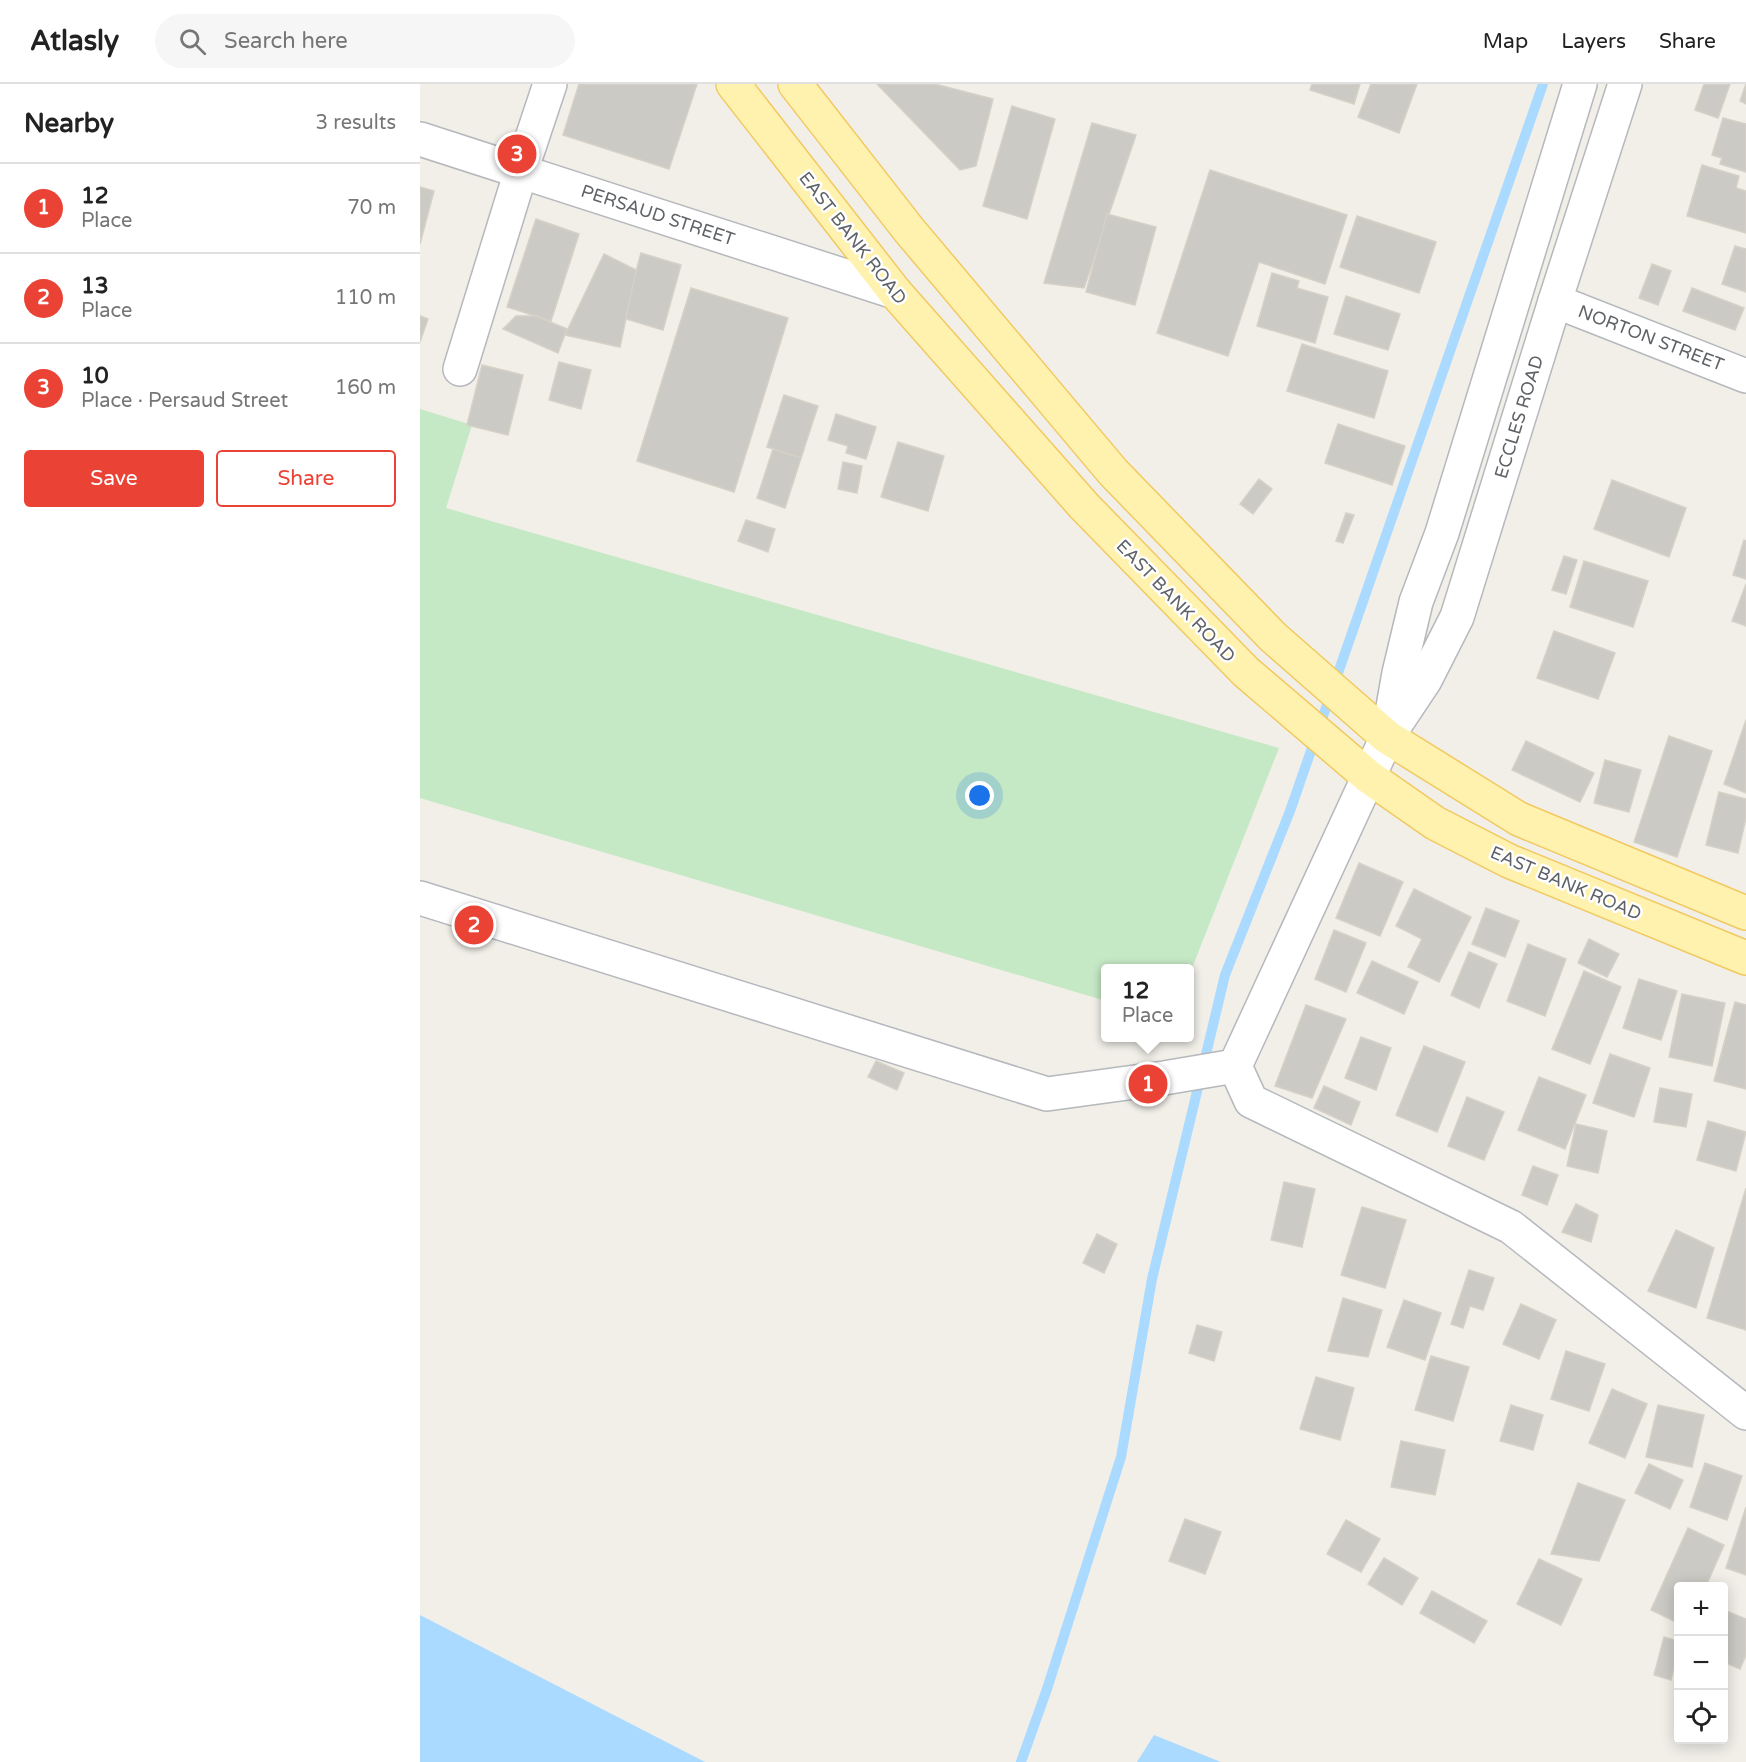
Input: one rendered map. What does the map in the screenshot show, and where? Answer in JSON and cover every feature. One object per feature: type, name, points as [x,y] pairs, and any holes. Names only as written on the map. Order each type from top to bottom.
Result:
[{"type":"main road","name":"EAST BANK ROAD","points":[[734,84],[895,292],[1084,506],[1246,672],[1338,752],[1369,777],[1435,823],[1509,861],[1746,958]]},
{"type":"main road","points":[[795,84],[909,230],[1113,472],[1274,638],[1387,737],[1519,819],[1746,913]]},
{"type":"street","points":[[460,369],[550,84]]},
{"type":"street","name":"ECCLES ROAD","points":[[1387,737],[1416,602],[1442,533],[1580,84]]},
{"type":"street","name":"ECCLES ROAD","points":[[1235,1066],[1387,737],[1425,680],[1457,617],[1625,84]]},
{"type":"street","name":"PERSAUD STREET","points":[[420,139],[895,292]]},
{"type":"street","name":"NORTON STREET","points":[[1555,301],[1746,375]]},
{"type":"street","points":[[420,898],[1047,1094],[1235,1066],[1251,1101],[1511,1227],[1746,1413]]},
{"type":"green space","points":[[420,409],[472,425],[446,508],[1279,748],[1194,964],[1101,964],[1101,1000],[420,798]]},
{"type":"water","points":[[420,1615],[705,1762],[420,1762]]},
{"type":"water","points":[[1154,1735],[1221,1762],[1137,1762]]},
{"type":"building","points":[[579,84],[697,84],[669,169],[563,135]]},
{"type":"building","points":[[877,84],[935,84],[993,99],[976,166],[960,170]]},
{"type":"building","points":[[1312,84],[1360,84],[1354,104],[1310,90]]},
{"type":"building","points":[[1371,84],[1417,84],[1399,133],[1358,117]]},
{"type":"building","points":[[1704,84],[1730,84],[1718,118],[1695,110]]},
{"type":"building","points":[[1746,84],[1746,104],[1740,101]]},
{"type":"building","points":[[1012,106],[1055,119],[1027,219],[983,206]]},
{"type":"building","points":[[1723,118],[1746,124],[1746,172],[1720,164],[1722,158],[1712,155]]},
{"type":"building","points":[[1092,123],[1136,135],[1084,288],[1044,283]]},
{"type":"building","points":[[1702,165],[1739,176],[1736,188],[1746,191],[1746,233],[1687,216]]},
{"type":"building","points":[[1210,170],[1347,215],[1325,284],[1259,262],[1228,356],[1157,333]]},
{"type":"building","points":[[420,187],[434,191],[420,244]]},
{"type":"building","points":[[1107,214],[1156,227],[1135,305],[1086,292]]},
{"type":"building","points":[[1357,216],[1436,242],[1419,293],[1340,267]]},
{"type":"building","points":[[536,219],[579,234],[551,321],[507,307]]},
{"type":"building","points":[[1735,246],[1746,249],[1746,292],[1722,284]]},
{"type":"building","points":[[641,253],[681,265],[663,330],[623,318]]},
{"type":"building","points":[[604,254],[636,270],[620,347],[565,335]]},
{"type":"building","points":[[1652,264],[1671,271],[1658,305],[1639,298]]},
{"type":"building","points":[[1272,273],[1299,281],[1297,288],[1328,297],[1315,343],[1257,326]]},
{"type":"building","points":[[691,288],[788,318],[734,492],[637,461]]},
{"type":"building","points":[[1692,288],[1744,308],[1735,330],[1683,311]]},
{"type":"building","points":[[1346,296],[1400,314],[1388,350],[1334,334]]},
{"type":"building","points":[[420,316],[428,319],[420,342]]},
{"type":"building","points":[[516,316],[536,316],[567,329],[558,353],[503,329]]},
{"type":"building","points":[[1302,344],[1388,371],[1374,418],[1287,391]]},
{"type":"building","points":[[559,362],[591,370],[581,409],[549,400]]},
{"type":"building","points":[[482,365],[523,375],[508,435],[467,425]]},
{"type":"building","points":[[784,395],[818,406],[801,458],[767,447]]},
{"type":"building","points":[[836,414],[876,427],[866,459],[846,453],[848,446],[828,440]]},
{"type":"building","points":[[1338,424],[1405,446],[1392,485],[1325,463]]},
{"type":"building","points":[[898,442],[944,456],[928,511],[881,497]]},
{"type":"building","points":[[773,449],[801,458],[785,508],[757,498]]},
{"type":"building","points":[[843,462],[862,466],[857,493],[838,489]]},
{"type":"building","points":[[1259,479],[1272,489],[1253,514],[1240,504]]},
{"type":"building","points":[[1612,480],[1686,508],[1669,557],[1594,529]]},
{"type":"building","points":[[1346,513],[1354,515],[1343,543],[1336,541]]},
{"type":"building","points":[[746,520],[775,529],[768,552],[738,541]]},
{"type":"building","points":[[1744,540],[1746,541],[1746,579],[1733,575]]},
{"type":"building","points":[[1564,556],[1577,560],[1566,594],[1552,590]]},
{"type":"building","points":[[1584,561],[1648,581],[1633,627],[1570,607]]},
{"type":"building","points":[[1746,584],[1746,626],[1732,621]]},
{"type":"building","points":[[1554,631],[1615,653],[1598,699],[1537,678]]},
{"type":"building","points":[[1746,720],[1746,793],[1724,784]]},
{"type":"building","points":[[1669,736],[1712,751],[1677,857],[1634,842]]},
{"type":"building","points":[[1526,741],[1594,773],[1580,802],[1512,770]]},
{"type":"building","points":[[1605,760],[1641,770],[1629,812],[1594,803]]},
{"type":"building","points":[[1719,792],[1746,799],[1746,818],[1738,853],[1706,845]]},
{"type":"building","points":[[1359,863],[1403,882],[1380,936],[1336,918]]},
{"type":"building","points":[[1414,889],[1471,917],[1439,982],[1408,967],[1422,939],[1396,926]]},
{"type":"building","points":[[1486,908],[1519,921],[1505,957],[1472,944]]},
{"type":"building","points":[[1334,930],[1366,943],[1346,992],[1315,979]]},
{"type":"building","points":[[1589,939],[1619,954],[1607,977],[1578,963]]},
{"type":"building","points":[[1528,944],[1566,959],[1545,1016],[1507,1001]]},
{"type":"building","points":[[1469,952],[1497,964],[1479,1008],[1451,995]]},
{"type":"building","points":[[1372,961],[1418,982],[1404,1014],[1357,993]]},
{"type":"building","points":[[1584,971],[1621,987],[1590,1064],[1552,1049]]},
{"type":"building","points":[[1639,979],[1677,991],[1661,1040],[1623,1028]]},
{"type":"building","points":[[1682,994],[1725,1003],[1712,1066],[1669,1057]]},
{"type":"building","points":[[1735,1002],[1746,1005],[1746,1089],[1714,1081]]},
{"type":"building","points":[[1306,1005],[1346,1019],[1312,1098],[1275,1086]]},
{"type":"building","points":[[1361,1037],[1391,1048],[1376,1090],[1345,1078]]},
{"type":"building","points":[[1424,1046],[1465,1062],[1437,1132],[1396,1115]]},
{"type":"building","points":[[1610,1054],[1650,1068],[1634,1117],[1593,1103]]},
{"type":"building","points":[[876,1061],[904,1073],[897,1090],[868,1077]]},
{"type":"building","points":[[1539,1077],[1586,1095],[1565,1149],[1518,1130]]},
{"type":"building","points":[[1324,1086],[1360,1102],[1351,1125],[1314,1108]]},
{"type":"building","points":[[1660,1088],[1692,1094],[1686,1127],[1654,1122]]},
{"type":"building","points":[[1467,1097],[1504,1112],[1484,1160],[1448,1146]]},
{"type":"building","points":[[1708,1121],[1746,1132],[1736,1171],[1697,1160]]},
{"type":"building","points":[[1576,1124],[1607,1131],[1598,1173],[1567,1166]]},
{"type":"building","points":[[1533,1166],[1558,1175],[1547,1205],[1522,1195]]},
{"type":"building","points":[[1284,1182],[1315,1189],[1302,1247],[1271,1240]]},
{"type":"building","points":[[1746,1188],[1746,1330],[1707,1318]]},
{"type":"building","points":[[1576,1204],[1598,1215],[1591,1242],[1562,1232]]},
{"type":"building","points":[[1362,1207],[1406,1220],[1385,1288],[1341,1275]]},
{"type":"building","points":[[1676,1230],[1714,1248],[1696,1308],[1648,1291]]},
{"type":"building","points":[[1097,1234],[1117,1244],[1104,1273],[1083,1263]]},
{"type":"building","points":[[1469,1270],[1494,1278],[1483,1310],[1470,1306],[1463,1328],[1451,1324]]},
{"type":"building","points":[[1343,1298],[1382,1310],[1368,1357],[1328,1351]]},
{"type":"building","points":[[1404,1300],[1441,1313],[1425,1360],[1387,1347]]},
{"type":"building","points":[[1521,1304],[1556,1320],[1539,1359],[1503,1344]]},
{"type":"building","points":[[1197,1325],[1222,1332],[1214,1361],[1189,1353]]},
{"type":"building","points":[[1566,1351],[1605,1364],[1589,1411],[1551,1399]]},
{"type":"building","points":[[1431,1356],[1469,1367],[1453,1421],[1415,1410]]},
{"type":"building","points":[[1316,1377],[1354,1388],[1340,1440],[1300,1429]]},
{"type":"building","points":[[1612,1389],[1647,1404],[1625,1458],[1589,1443]]},
{"type":"building","points":[[1511,1405],[1543,1415],[1533,1450],[1500,1441]]},
{"type":"building","points":[[1658,1405],[1704,1415],[1692,1467],[1646,1457]]},
{"type":"building","points":[[1401,1441],[1445,1450],[1435,1495],[1391,1487]]},
{"type":"building","points":[[1705,1463],[1742,1476],[1727,1520],[1690,1507]]},
{"type":"building","points":[[1649,1464],[1683,1480],[1670,1509],[1635,1493]]},
{"type":"building","points":[[1578,1483],[1625,1500],[1599,1561],[1551,1554]]},
{"type":"building","points":[[1746,1507],[1746,1575],[1726,1568]]},
{"type":"building","points":[[1185,1519],[1221,1532],[1205,1574],[1169,1561]]},
{"type":"building","points":[[1346,1520],[1380,1539],[1361,1572],[1327,1554]]},
{"type":"building","points":[[1688,1528],[1724,1545],[1708,1582],[1674,1582],[1674,1621],[1651,1610]]},
{"type":"building","points":[[1384,1558],[1418,1578],[1402,1605],[1368,1584]]},
{"type":"building","points":[[1539,1559],[1582,1579],[1561,1625],[1517,1604]]},
{"type":"building","points":[[1432,1591],[1487,1621],[1474,1643],[1420,1613]]},
{"type":"building","points":[[1728,1612],[1746,1619],[1746,1655],[1740,1669],[1728,1664]]},
{"type":"building","points":[[1664,1637],[1674,1640],[1674,1667],[1671,1680],[1654,1675]]},
{"type":"waterway","points":[[1021,1762],[1047,1689],[1121,1457],[1152,1279],[1225,975],[1290,811],[1543,84]]},
{"type":"place","name":"10","points":[[517,154]]},
{"type":"place","name":"13","points":[[474,925]]},
{"type":"place","name":"12","points":[[1148,1084]]}]
